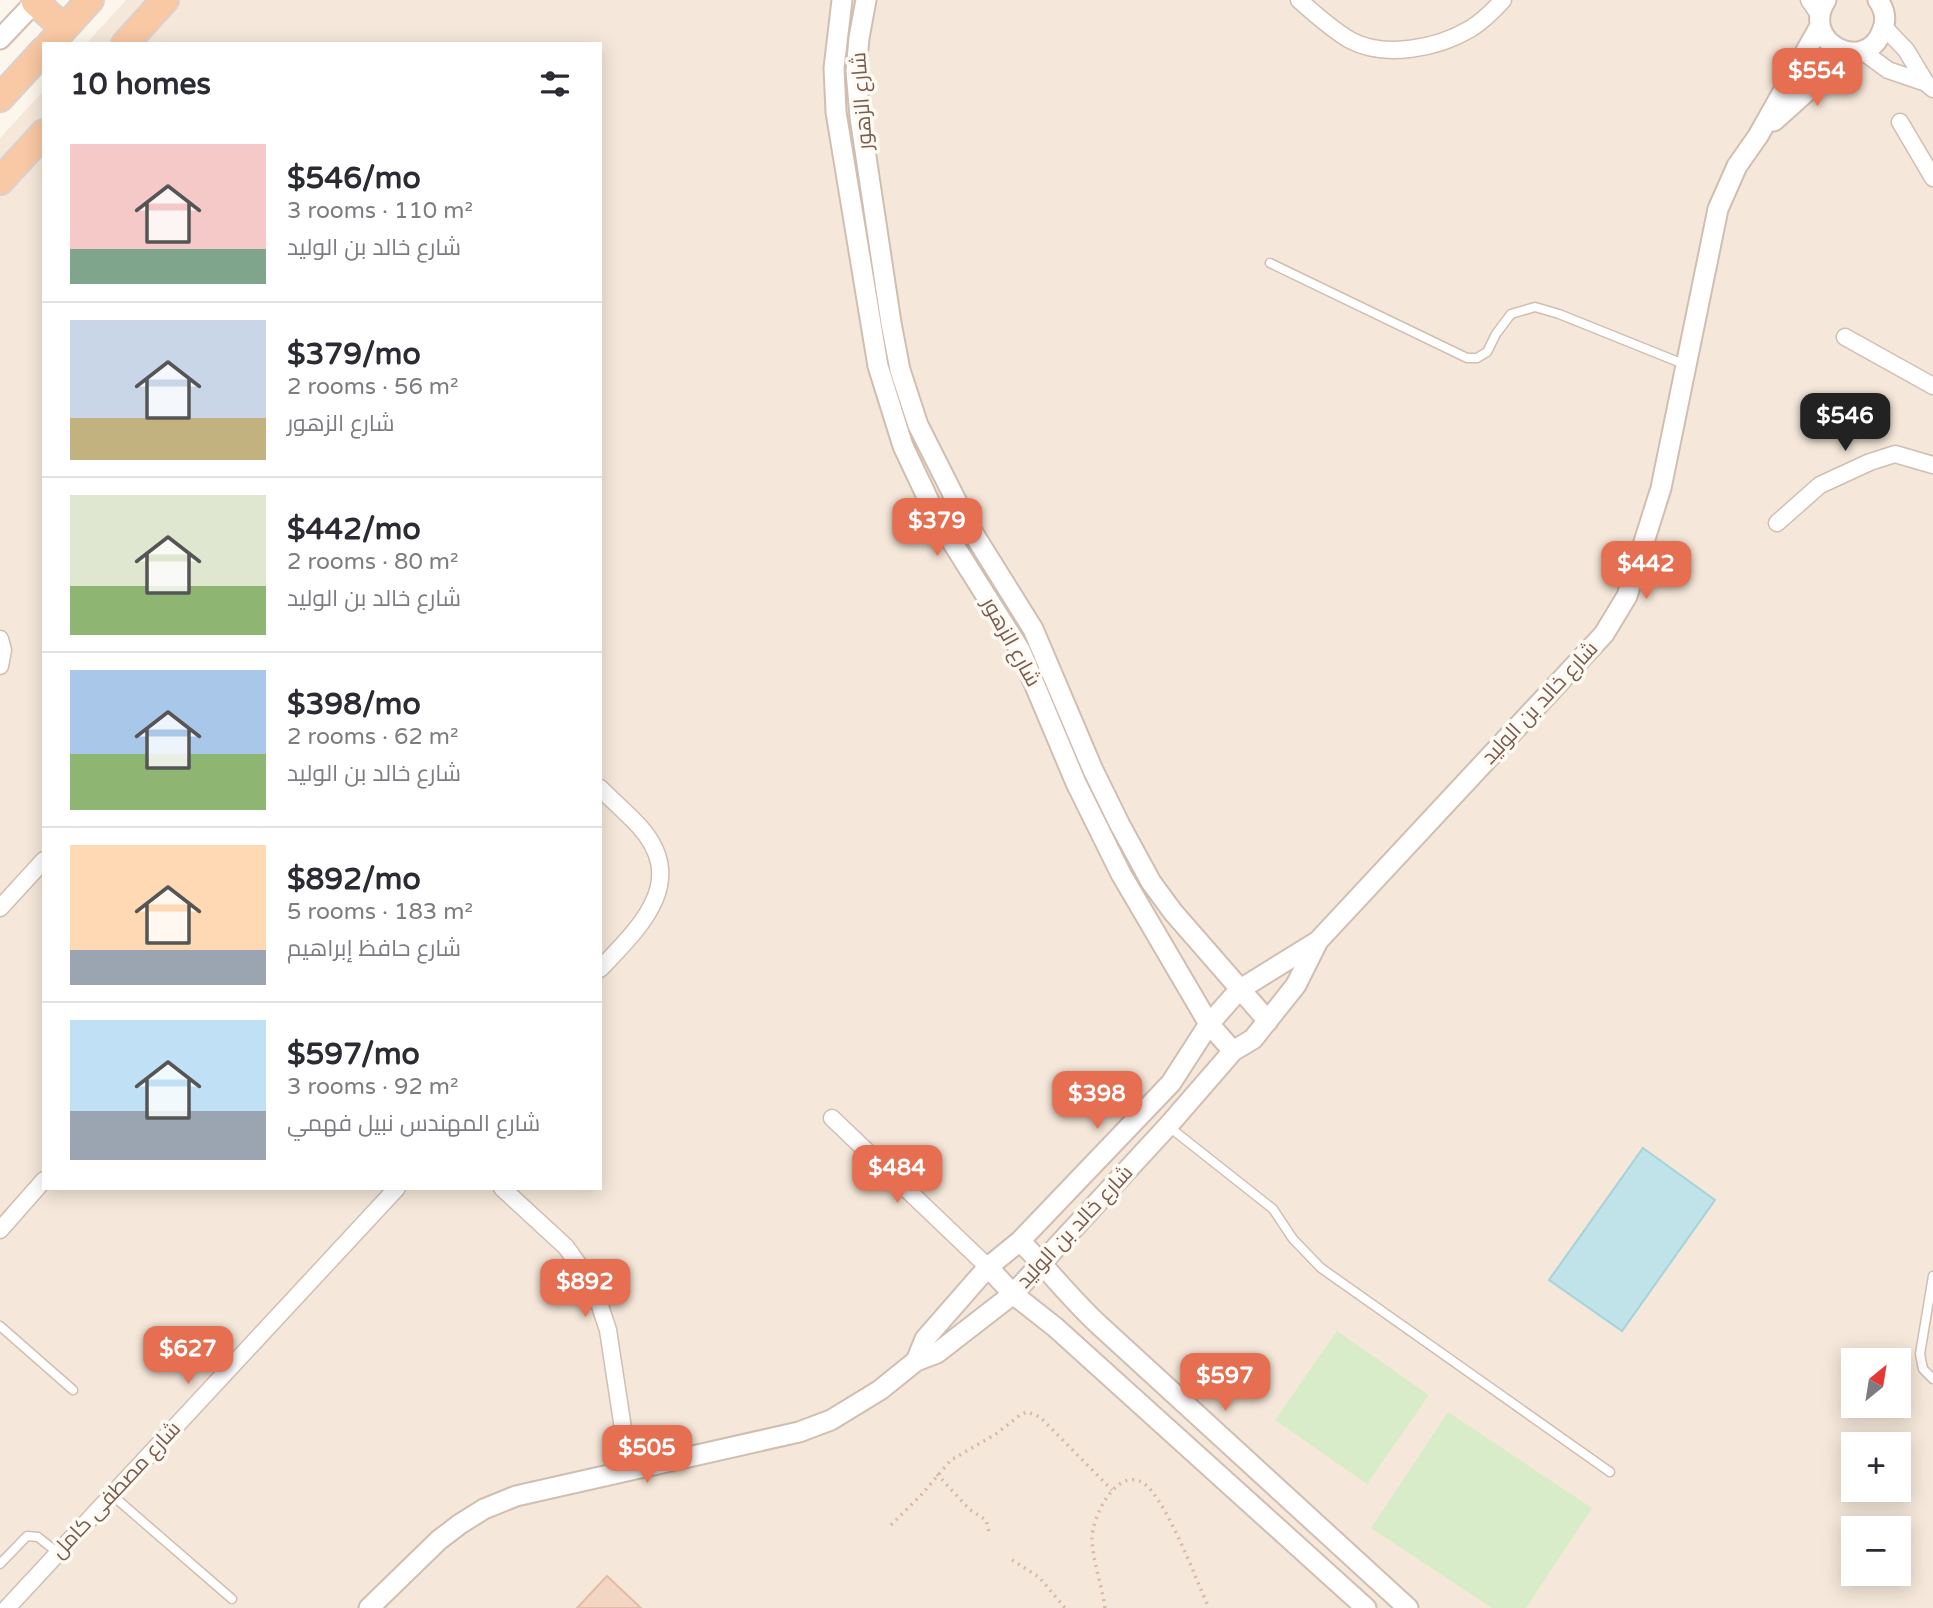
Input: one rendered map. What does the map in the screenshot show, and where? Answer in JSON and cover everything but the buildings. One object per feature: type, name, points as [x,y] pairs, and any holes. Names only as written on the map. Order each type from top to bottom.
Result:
[{"type":"highway","points":[[36,1],[57,36],[90,0]]},
{"type":"highway","points":[[127,42],[165,0]]},
{"type":"highway","points":[[0,98],[42,52]]},
{"type":"highway","points":[[0,181],[42,135]]},
{"type":"street","name":"شارع الزهور","points":[[842,0],[834,68],[835,112],[878,366],[903,446],[937,518],[1020,650],[1102,838],[1209,1024],[1233,1051]]},
{"type":"street","name":"شارع الزهور","points":[[866,0],[856,71],[860,117],[891,323],[900,370],[918,425],[970,528],[1033,629],[1093,770],[1151,881],[1173,912],[1268,1021]]},
{"type":"street","points":[[1299,0],[1320,19],[1352,41],[1382,50],[1429,44],[1454,37],[1472,27],[1503,0]]},
{"type":"street","points":[[0,39],[36,1]]},
{"type":"street","name":"شارع خالد بن الوليد","points":[[916,1361],[925,1339],[988,1267],[1020,1241],[1171,1083],[1209,1024],[1239,990],[1318,940],[1604,634],[1627,596],[1661,488],[1718,209],[1737,166],[1758,136],[1819,11]]},
{"type":"street","points":[[1819,11],[1828,41],[1834,47],[1856,52],[1888,71],[1929,86]]},
{"type":"street","name":"شارع خالد بن الوليد","points":[[1758,136],[1856,52],[1880,38],[1885,11]]},
{"type":"street","points":[[1885,11],[1929,86]]},
{"type":"street","points":[[1900,122],[1933,178]]},
{"type":"street","points":[[1846,337],[1933,386]]},
{"type":"street","points":[[1777,523],[1820,485],[1870,462],[1895,454],[1933,465]]},
{"type":"street","points":[[0,639],[3,650],[0,666]]},
{"type":"street","points":[[602,791],[641,828],[653,846],[659,867],[659,889],[652,910],[639,928],[602,967]]},
{"type":"street","points":[[0,908],[42,862]]},
{"type":"street","name":"شارع خالد بن الوليد","points":[[369,1608],[439,1539],[484,1509],[516,1496],[629,1468],[799,1432],[831,1420],[880,1390],[916,1361],[937,1353],[1013,1294],[1168,1126],[1233,1051],[1253,1039],[1296,985],[1318,940]]},
{"type":"street","points":[[832,1118],[1013,1294],[1055,1327],[1366,1608]]},
{"type":"street","points":[[0,1230],[42,1182]]},
{"type":"street","name":"شارع مصطفى كامل","points":[[7,1608],[395,1190]]},
{"type":"street","points":[[504,1190],[566,1247],[593,1285],[608,1330],[629,1468]]},
{"type":"street","points":[[1020,1241],[1098,1324],[1405,1607]]},
{"type":"lane","points":[[1270,263],[1467,358],[1478,358],[1487,352],[1511,314],[1535,307],[1686,365]]},
{"type":"lane","points":[[1168,1126],[1273,1209],[1293,1239],[1321,1268],[1610,1472]]},
{"type":"lane","points":[[1933,1276],[1920,1354],[1923,1369],[1933,1378]]},
{"type":"lane","points":[[0,1326],[73,1390]]},
{"type":"lane","points":[[112,1495],[232,1599]]},
{"type":"lane","points":[[0,1564],[27,1536],[38,1537],[58,1553]]},
{"type":"path","points":[[891,1525],[951,1460],[1027,1412],[1040,1417],[1112,1490]]},
{"type":"path","points":[[937,1474],[961,1502],[986,1520],[990,1536]]},
{"type":"path","points":[[1105,1608],[1092,1543],[1092,1528],[1112,1490],[1131,1480],[1141,1482],[1149,1489],[1177,1538],[1209,1608]]},
{"type":"path","points":[[1012,1560],[1039,1577],[1065,1608]]},
{"type":"shaded area","points":[[126,0],[1933,0],[1933,1608],[0,1608],[0,138],[42,92],[42,1190],[602,1190],[602,42],[88,42]]},
{"type":"green space","points":[[1337,1331],[1429,1395],[1367,1484],[1275,1420]]},
{"type":"green space","points":[[1448,1412],[1592,1508],[1526,1608],[1492,1608],[1371,1528]]},
{"type":"water","points":[[1643,1148],[1715,1200],[1622,1331],[1549,1280]]}]
